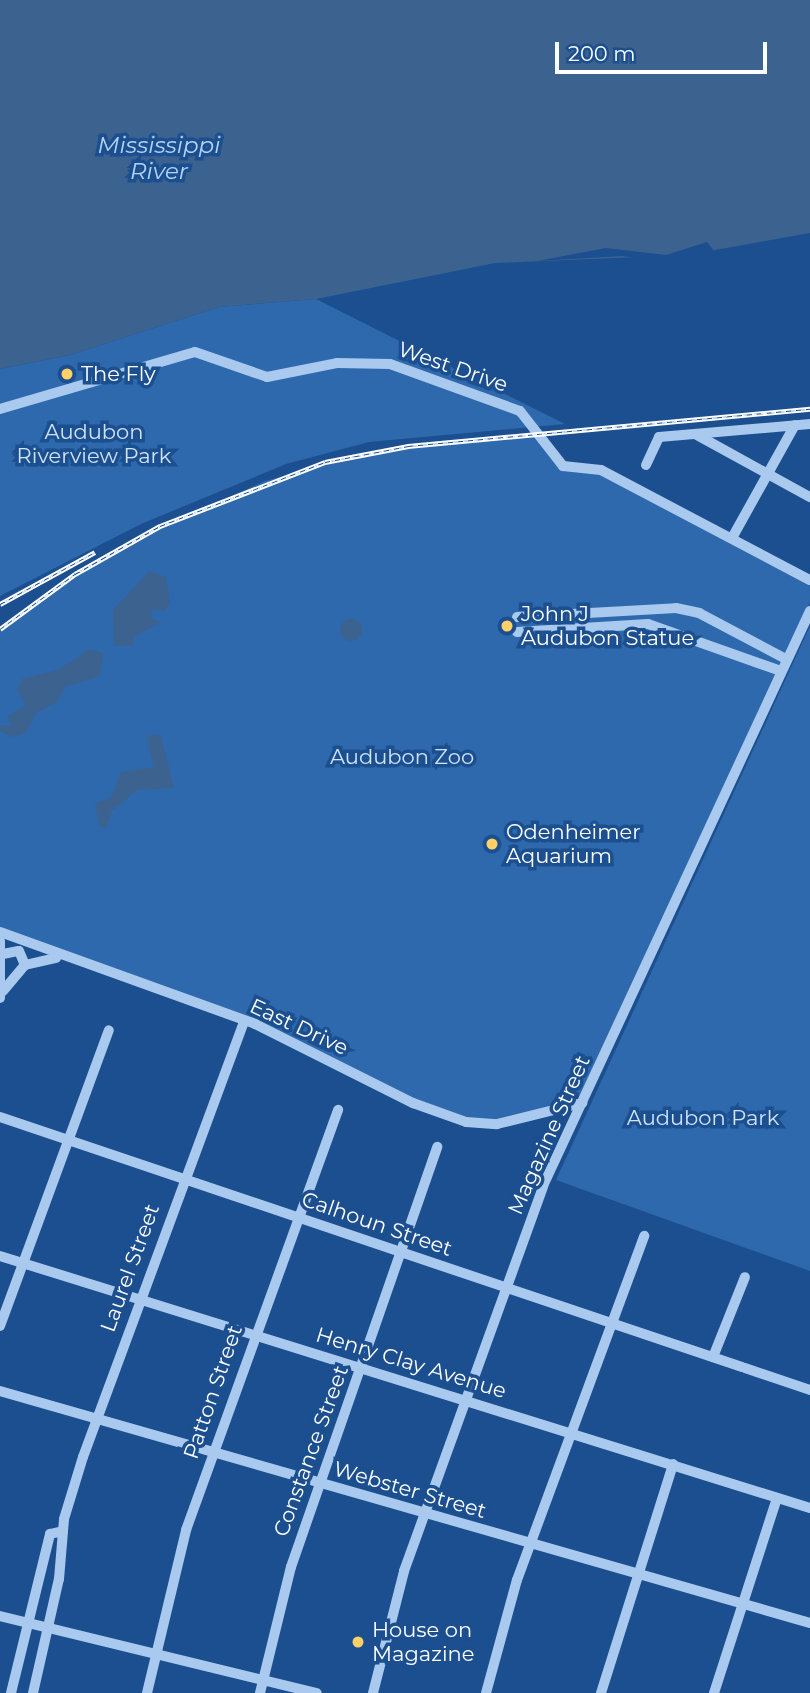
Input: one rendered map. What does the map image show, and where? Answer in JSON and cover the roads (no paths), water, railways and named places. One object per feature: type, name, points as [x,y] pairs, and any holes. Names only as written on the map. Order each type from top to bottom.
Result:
[{"type":"street","name":"West Drive","points":[[0,409],[110,381],[180,354],[208,353],[267,377],[377,362],[520,411],[555,461],[601,470],[810,580]]},
{"type":"street","points":[[646,465],[660,438],[810,424]]},
{"type":"street","points":[[732,538],[795,425]]},
{"type":"street","points":[[697,435],[810,497]]},
{"type":"street","points":[[517,617],[676,608],[699,613],[786,659]]},
{"type":"street","name":"Magazine Street","points":[[373,1693],[424,1514],[507,1288],[582,1103],[810,611]]},
{"type":"street","points":[[517,632],[648,624],[781,671]]},
{"type":"street","name":"East Drive","points":[[0,932],[60,958],[244,1020],[466,1122],[497,1124],[582,1103]]},
{"type":"street","points":[[0,941],[3,954],[1,994]]},
{"type":"street","points":[[3,954],[19,951],[25,965]]},
{"type":"street","points":[[1,994],[25,965],[60,958]]},
{"type":"street","name":"Laurel Street","points":[[33,1693],[48,1627],[63,1531],[97,1418],[182,1179],[244,1020]]},
{"type":"street","points":[[0,1326],[109,1030]]},
{"type":"street","name":"Patton Street","points":[[147,1693],[213,1452],[338,1110]]},
{"type":"street","name":"Calhoun Street","points":[[0,1117],[810,1390]]},
{"type":"street","name":"Constance Street","points":[[260,1693],[318,1483],[362,1367],[437,1147]]},
{"type":"street","points":[[486,1693],[530,1545],[569,1432],[644,1236]]},
{"type":"street","name":"Henry Clay Avenue","points":[[0,1256],[810,1508]]},
{"type":"street","points":[[713,1357],[745,1277]]},
{"type":"street","name":"Webster Street","points":[[0,1391],[530,1545],[810,1623]]},
{"type":"street","points":[[601,1693],[635,1573],[673,1464]]},
{"type":"street","points":[[714,1693],[777,1498]]},
{"type":"street","name":"Laurel Street","points":[[10,1693],[50,1534],[63,1531]]},
{"type":"street","points":[[0,1616],[317,1693]]},
{"type":"water","name":"Mississippi River","points":[[0,0],[810,0],[810,233],[687,255],[495,263],[316,299],[219,307],[70,355],[0,369]]},
{"type":"water","points":[[149,571],[166,577],[170,603],[165,611],[152,610],[151,618],[161,622],[134,637],[133,646],[114,646],[113,610]]},
{"type":"water","points":[[351,619],[359,622],[362,630],[359,638],[351,641],[343,638],[340,630],[343,622]]},
{"type":"water","points":[[90,649],[103,653],[100,676],[65,687],[57,702],[36,713],[26,733],[12,737],[0,731],[0,725],[11,726],[8,716],[26,705],[17,690],[22,679],[58,670]]},
{"type":"water","points":[[152,734],[161,736],[174,788],[137,790],[112,811],[106,828],[99,825],[95,803],[111,798],[121,772],[154,767],[147,739]]},
{"type":"railway","points":[[0,629],[75,574],[160,526],[325,462],[408,446],[810,409]]},
{"type":"railway","points":[[0,604],[95,552]]},
{"type":"place","name":"The Fly","points":[[67,374]]},
{"type":"place","name":"John J Audubon Statue","points":[[507,626]]},
{"type":"place","name":"Odenheimer Aquarium","points":[[492,844]]},
{"type":"place","name":"House on Magazine","points":[[358,1642]]},
{"type":"park label","name":"Audubon Riverview Park","points":[[94,444]]},
{"type":"park label","name":"Audubon Zoo","points":[[402,757]]},
{"type":"park label","name":"Audubon Park","points":[[703,1118]]}]
